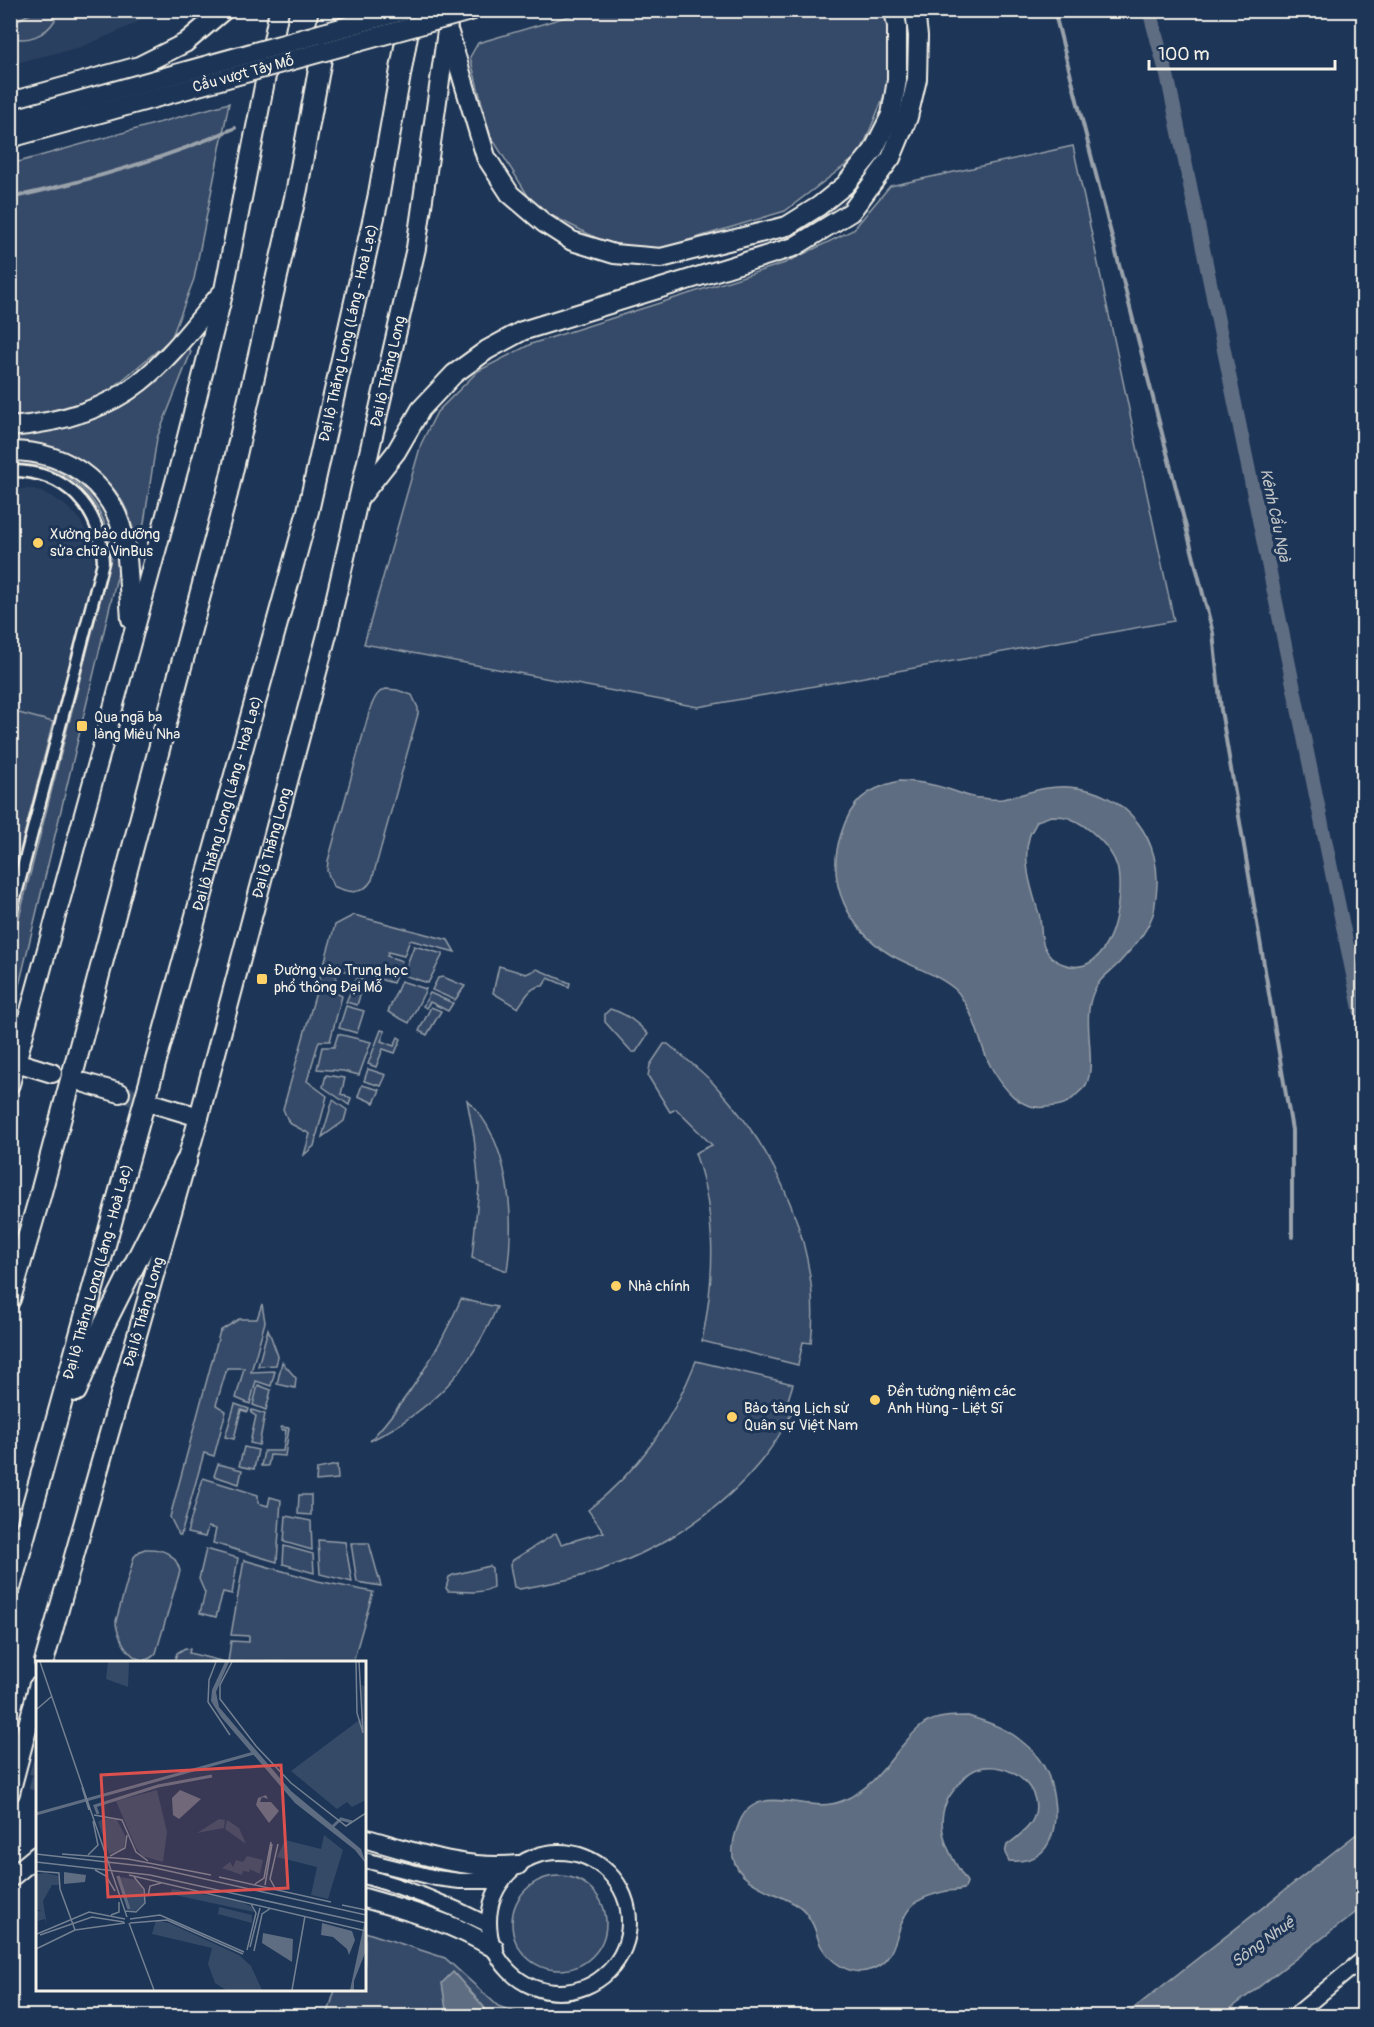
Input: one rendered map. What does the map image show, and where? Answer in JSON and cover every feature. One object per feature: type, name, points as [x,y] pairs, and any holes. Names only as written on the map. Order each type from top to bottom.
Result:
[{"type":"highway","points":[[10,1299],[40,1196],[227,494],[297,189],[330,10]]},
{"type":"highway","name":"Đại lộ Thăng Long (Láng - Hoà Lạc)","points":[[10,1591],[308,511],[378,199],[412,10]]},
{"type":"highway","points":[[10,1591],[44,1511],[72,1400],[104,1325],[186,1162]]},
{"type":"main road","points":[[10,102],[139,66],[184,42],[224,10]]},
{"type":"main road","points":[[10,1084],[14,1061],[184,449],[224,290],[279,10]]},
{"type":"main road","name":"Cầu vượt Tây Mỗ","points":[[10,120],[406,10]]},
{"type":"main road","name":"Cầu vượt Tây Mỗ","points":[[10,138],[474,10]]},
{"type":"main road","points":[[448,19],[486,157],[510,194],[544,223],[572,241],[614,254],[661,258],[787,226],[819,206],[844,185],[873,151],[891,115],[897,80],[897,26],[894,10]]},
{"type":"main road","points":[[360,497],[396,452],[421,409],[454,374],[487,350],[522,332],[794,247],[851,212],[891,158],[908,117],[917,79],[918,36],[915,10]]},
{"type":"main road","name":"Đại lộ Thăng Long","points":[[44,1661],[199,1117],[360,497],[416,248],[448,19]]},
{"type":"main road","points":[[10,427],[70,417],[121,395],[140,382],[159,364],[224,290]]},
{"type":"main road","points":[[10,451],[40,453],[64,460],[81,470],[106,497],[121,528],[126,549],[132,633]]},
{"type":"main road","points":[[14,1061],[52,1073]]},
{"type":"main road","points":[[86,1083],[120,1093]]},
{"type":"main road","points":[[149,1102],[199,1117]]},
{"type":"main road","points":[[54,1626],[59,1661]]},
{"type":"main road","points":[[10,1793],[36,1696]]},
{"type":"main road","points":[[366,1838],[482,1867],[518,1865]]},
{"type":"main road","points":[[10,1878],[36,1857]]},
{"type":"main road","points":[[366,1899],[414,1912],[461,1929],[494,1948]]},
{"type":"street","points":[[10,471],[23,471],[48,477],[78,497],[97,525],[103,562],[10,917]]},
{"type":"street","points":[[562,1851],[584,1856],[604,1868],[619,1886],[628,1907],[629,1930],[622,1953],[609,1972],[590,1985],[568,1992],[545,1991],[523,1983],[506,1968],[494,1948],[489,1925],[492,1902],[502,1881],[518,1865],[539,1854],[562,1851]]},
{"type":"street","points":[[366,1860],[436,1878],[460,1881],[502,1881]]},
{"type":"street","points":[[366,1877],[399,1885],[435,1899],[489,1925]]},
{"type":"street","points":[[1294,2016],[1364,1958]]},
{"type":"shaded area","points":[[10,11],[152,11],[136,23],[81,47],[11,64]]},
{"type":"shaded area","points":[[49,11],[54,15],[55,20],[47,30],[30,38],[11,37],[11,28],[23,17]]},
{"type":"shaded area","points":[[586,11],[888,11],[888,86],[860,154],[785,211],[662,248],[610,245],[535,207],[490,135],[470,57],[478,43]]},
{"type":"shaded area","points":[[229,103],[194,279],[171,339],[102,397],[23,418],[11,417],[11,164]]},
{"type":"shaded area","points":[[1073,146],[1174,621],[698,707],[364,644],[421,444],[437,412],[478,371],[531,344],[785,263],[853,230],[890,186]]},
{"type":"shaded area","points":[[188,347],[191,352],[157,438],[143,530],[138,539],[135,539],[129,517],[120,498],[91,468],[54,449],[11,442],[11,437],[61,429],[94,418]]},
{"type":"shaded area","points":[[11,457],[71,470],[109,512],[121,560],[11,1019],[11,949],[111,558],[102,519],[94,502],[82,488],[51,470],[32,465],[11,464]]},
{"type":"shaded area","points":[[10,489],[34,489],[53,497],[66,506],[77,516],[84,527],[94,554],[93,568],[53,722],[11,711]]},
{"type":"shaded area","points":[[386,689],[412,695],[418,708],[418,714],[372,880],[364,889],[355,892],[333,886],[327,871],[328,861],[370,709],[378,694]]},
{"type":"shaded area","points":[[10,711],[53,722],[11,886]]},
{"type":"shaded area","points":[[354,915],[448,940],[455,952],[410,940],[404,956],[388,952],[387,956],[402,961],[393,983],[355,972],[338,970],[333,991],[342,996],[330,1041],[319,1041],[307,1081],[327,1096],[314,1146],[304,1155],[310,1134],[289,1123],[283,1109],[335,925]]},
{"type":"shaded area","points":[[414,946],[443,954],[428,983],[403,975]]},
{"type":"shaded area","points":[[499,966],[526,974],[537,969],[570,983],[569,987],[548,978],[543,986],[528,993],[518,1008],[493,993]]},
{"type":"shaded area","points":[[443,977],[465,986],[455,1000],[432,990],[438,978]]},
{"type":"shaded area","points":[[356,979],[365,980],[357,1005],[346,1002]]},
{"type":"shaded area","points":[[401,981],[426,989],[409,1023],[388,1012]]},
{"type":"shaded area","points":[[430,993],[453,1003],[448,1011],[430,1002],[426,1008],[423,1006]]},
{"type":"shaded area","points":[[346,1006],[364,1011],[357,1033],[339,1028]]},
{"type":"shaded area","points":[[431,1007],[441,1011],[427,1035],[419,1031]]},
{"type":"shaded area","points":[[610,1009],[631,1019],[648,1034],[636,1052],[632,1052],[605,1022],[605,1014]]},
{"type":"shaded area","points":[[381,1030],[385,1031],[381,1041],[394,1046],[398,1037],[401,1039],[395,1053],[383,1049],[376,1067],[368,1064]]},
{"type":"shaded area","points":[[338,1034],[371,1042],[359,1075],[317,1069],[322,1047],[334,1047]]},
{"type":"shaded area","points":[[664,1044],[668,1044],[703,1073],[736,1110],[757,1139],[775,1170],[790,1203],[802,1238],[813,1308],[811,1343],[803,1342],[798,1365],[702,1341],[709,1293],[712,1247],[707,1200],[695,1153],[712,1145],[676,1109],[670,1112],[648,1076],[650,1065]]},
{"type":"shaded area","points":[[368,1069],[386,1075],[381,1086],[364,1081]]},
{"type":"shaded area","points":[[326,1075],[345,1078],[341,1094],[351,1098],[349,1105],[323,1087]]},
{"type":"shaded area","points":[[362,1085],[380,1090],[374,1103],[358,1096]]},
{"type":"shaded area","points":[[333,1100],[347,1110],[344,1121],[322,1137]]},
{"type":"shaded area","points":[[467,1100],[493,1136],[501,1157],[509,1204],[507,1271],[472,1258],[479,1187],[474,1137]]},
{"type":"shaded area","points":[[461,1299],[497,1307],[474,1350],[447,1386],[430,1402],[392,1429],[370,1441],[398,1408],[422,1374]]},
{"type":"shaded area","points":[[262,1304],[265,1322],[251,1372],[275,1371],[271,1386],[256,1381],[250,1404],[236,1398],[244,1368],[227,1368],[216,1405],[226,1411],[214,1456],[204,1453],[181,1535],[179,1535],[170,1517],[220,1331],[239,1319],[257,1319]]},
{"type":"shaded area","points":[[268,1329],[278,1356],[276,1365],[258,1366]]},
{"type":"shaded area","points":[[696,1361],[793,1384],[786,1406],[794,1409],[768,1452],[728,1496],[705,1515],[654,1547],[598,1571],[570,1579],[520,1589],[514,1587],[510,1565],[513,1560],[556,1533],[561,1544],[604,1532],[588,1510],[639,1461],[665,1424]]},
{"type":"shaded area","points":[[282,1362],[296,1378],[295,1388],[277,1384]]},
{"type":"shaded area","points":[[258,1385],[271,1390],[266,1410],[253,1405]]},
{"type":"shaded area","points":[[235,1404],[249,1409],[248,1412],[241,1410],[234,1439],[225,1437]]},
{"type":"shaded area","points":[[252,1410],[265,1414],[259,1445],[250,1443],[256,1416],[251,1413]]},
{"type":"shaded area","points":[[281,1427],[289,1428],[285,1456],[270,1455],[268,1466],[261,1466],[264,1451],[283,1451],[286,1430],[281,1430]]},
{"type":"shaded area","points":[[244,1447],[258,1450],[254,1469],[239,1466]]},
{"type":"shaded area","points":[[218,1464],[242,1470],[239,1484],[214,1476]]},
{"type":"shaded area","points":[[337,1465],[338,1479],[316,1481],[317,1469]]},
{"type":"shaded area","points":[[203,1478],[258,1495],[258,1503],[268,1506],[270,1497],[281,1500],[277,1562],[213,1543],[216,1529],[208,1527],[205,1537],[187,1533]]},
{"type":"shaded area","points":[[299,1495],[311,1495],[311,1515],[298,1514]]},
{"type":"shaded area","points":[[286,1516],[311,1521],[312,1550],[284,1542]]},
{"type":"shaded area","points":[[318,1540],[345,1542],[352,1582],[320,1574]]},
{"type":"shaded area","points":[[351,1543],[369,1543],[381,1586],[357,1582]]},
{"type":"shaded area","points":[[284,1546],[313,1554],[314,1573],[283,1564]]},
{"type":"shaded area","points":[[145,1549],[162,1551],[172,1556],[180,1571],[156,1653],[149,1659],[142,1660],[129,1652],[124,1645],[116,1621],[134,1557]]},
{"type":"shaded area","points":[[206,1549],[238,1558],[232,1594],[223,1592],[216,1617],[200,1613],[205,1593],[199,1579]]},
{"type":"shaded area","points":[[244,1560],[318,1581],[373,1592],[353,1661],[228,1661],[231,1641],[249,1642],[249,1636],[231,1635]]},
{"type":"shaded area","points":[[489,1566],[492,1568],[493,1587],[477,1592],[448,1591],[446,1588],[449,1577]]},
{"type":"shaded area","points":[[185,1648],[190,1649],[189,1653],[221,1661],[174,1661],[177,1653]]},
{"type":"shaded area","points":[[559,1876],[577,1880],[592,1890],[602,1905],[606,1923],[602,1941],[592,1956],[577,1966],[559,1970],[541,1966],[526,1956],[516,1941],[512,1923],[516,1905],[526,1890],[541,1880]]},
{"type":"shaded area","points":[[366,1932],[445,1958],[498,2006],[526,2016],[327,2016],[335,1991],[366,1991]]},
{"type":"water","points":[[899,781],[919,782],[973,797],[994,799],[1052,787],[1090,791],[1124,808],[1147,838],[1154,856],[1157,875],[1154,912],[1146,930],[1137,942],[1101,980],[1094,991],[1090,1002],[1088,1027],[1089,1075],[1086,1085],[1069,1101],[1046,1107],[1020,1102],[1001,1083],[991,1067],[973,1019],[957,992],[941,979],[891,955],[863,932],[852,918],[838,887],[837,852],[841,834],[850,813],[861,798],[887,784]],"holes":[[[1051,816],[1069,818],[1091,831],[1110,851],[1117,866],[1119,897],[1111,933],[1103,949],[1093,961],[1079,966],[1060,963],[1046,949],[1029,876],[1027,847],[1030,834],[1037,821]]]},
{"type":"water","points":[[951,1716],[968,1716],[1012,1734],[1029,1747],[1040,1761],[1048,1776],[1053,1795],[1055,1809],[1052,1836],[1046,1847],[1037,1855],[1025,1860],[1009,1861],[1005,1853],[1007,1845],[1031,1823],[1035,1811],[1035,1800],[1030,1789],[1023,1780],[1001,1768],[989,1767],[969,1773],[951,1794],[942,1817],[945,1840],[954,1862],[967,1882],[965,1888],[934,1894],[914,1904],[902,1922],[891,1952],[886,1960],[877,1967],[860,1972],[846,1969],[834,1962],[825,1952],[813,1924],[803,1910],[761,1888],[743,1875],[733,1857],[734,1838],[738,1826],[746,1811],[756,1804],[769,1801],[828,1804],[842,1801],[860,1791],[875,1778],[924,1724]]},
{"type":"water","name":"Sông Nhuệ","points":[[1363,1829],[1363,1907],[1221,2016],[1124,2016]]},
{"type":"water","points":[[453,1972],[484,2007],[488,2016],[447,2016],[442,1983]]},
{"type":"waterway","points":[[1054,10],[1213,633],[1221,710],[1292,1130],[1292,1237]]},
{"type":"waterway","name":"Kênh Cầu Ngà","points":[[1149,10],[1168,79],[1364,1028]]},
{"type":"waterway","points":[[10,198],[124,169],[235,128]]},
{"type":"tunnel","points":[[120,1093],[149,1102]]},
{"type":"tunnel","points":[[11,1761],[36,1768]]},
{"type":"tunnel","points":[[10,1777],[36,1784]]},
{"type":"place","name":"Xưởng bảo dưỡng sửa chữa VinBus","points":[[38,543]]},
{"type":"place","name":"Qua ngã ba làng Miêu Nha","points":[[82,726]]},
{"type":"place","name":"Đường vào Trung học phổ thông Đại Mỗ","points":[[262,979]]},
{"type":"place","name":"Nhà chính","points":[[616,1286]]},
{"type":"place","name":"Đền tưởng niệm các Anh Hùng - Liệt Sĩ","points":[[875,1400]]},
{"type":"place","name":"Bảo tàng Lịch sử Quân sự Việt Nam","points":[[732,1417]]}]
